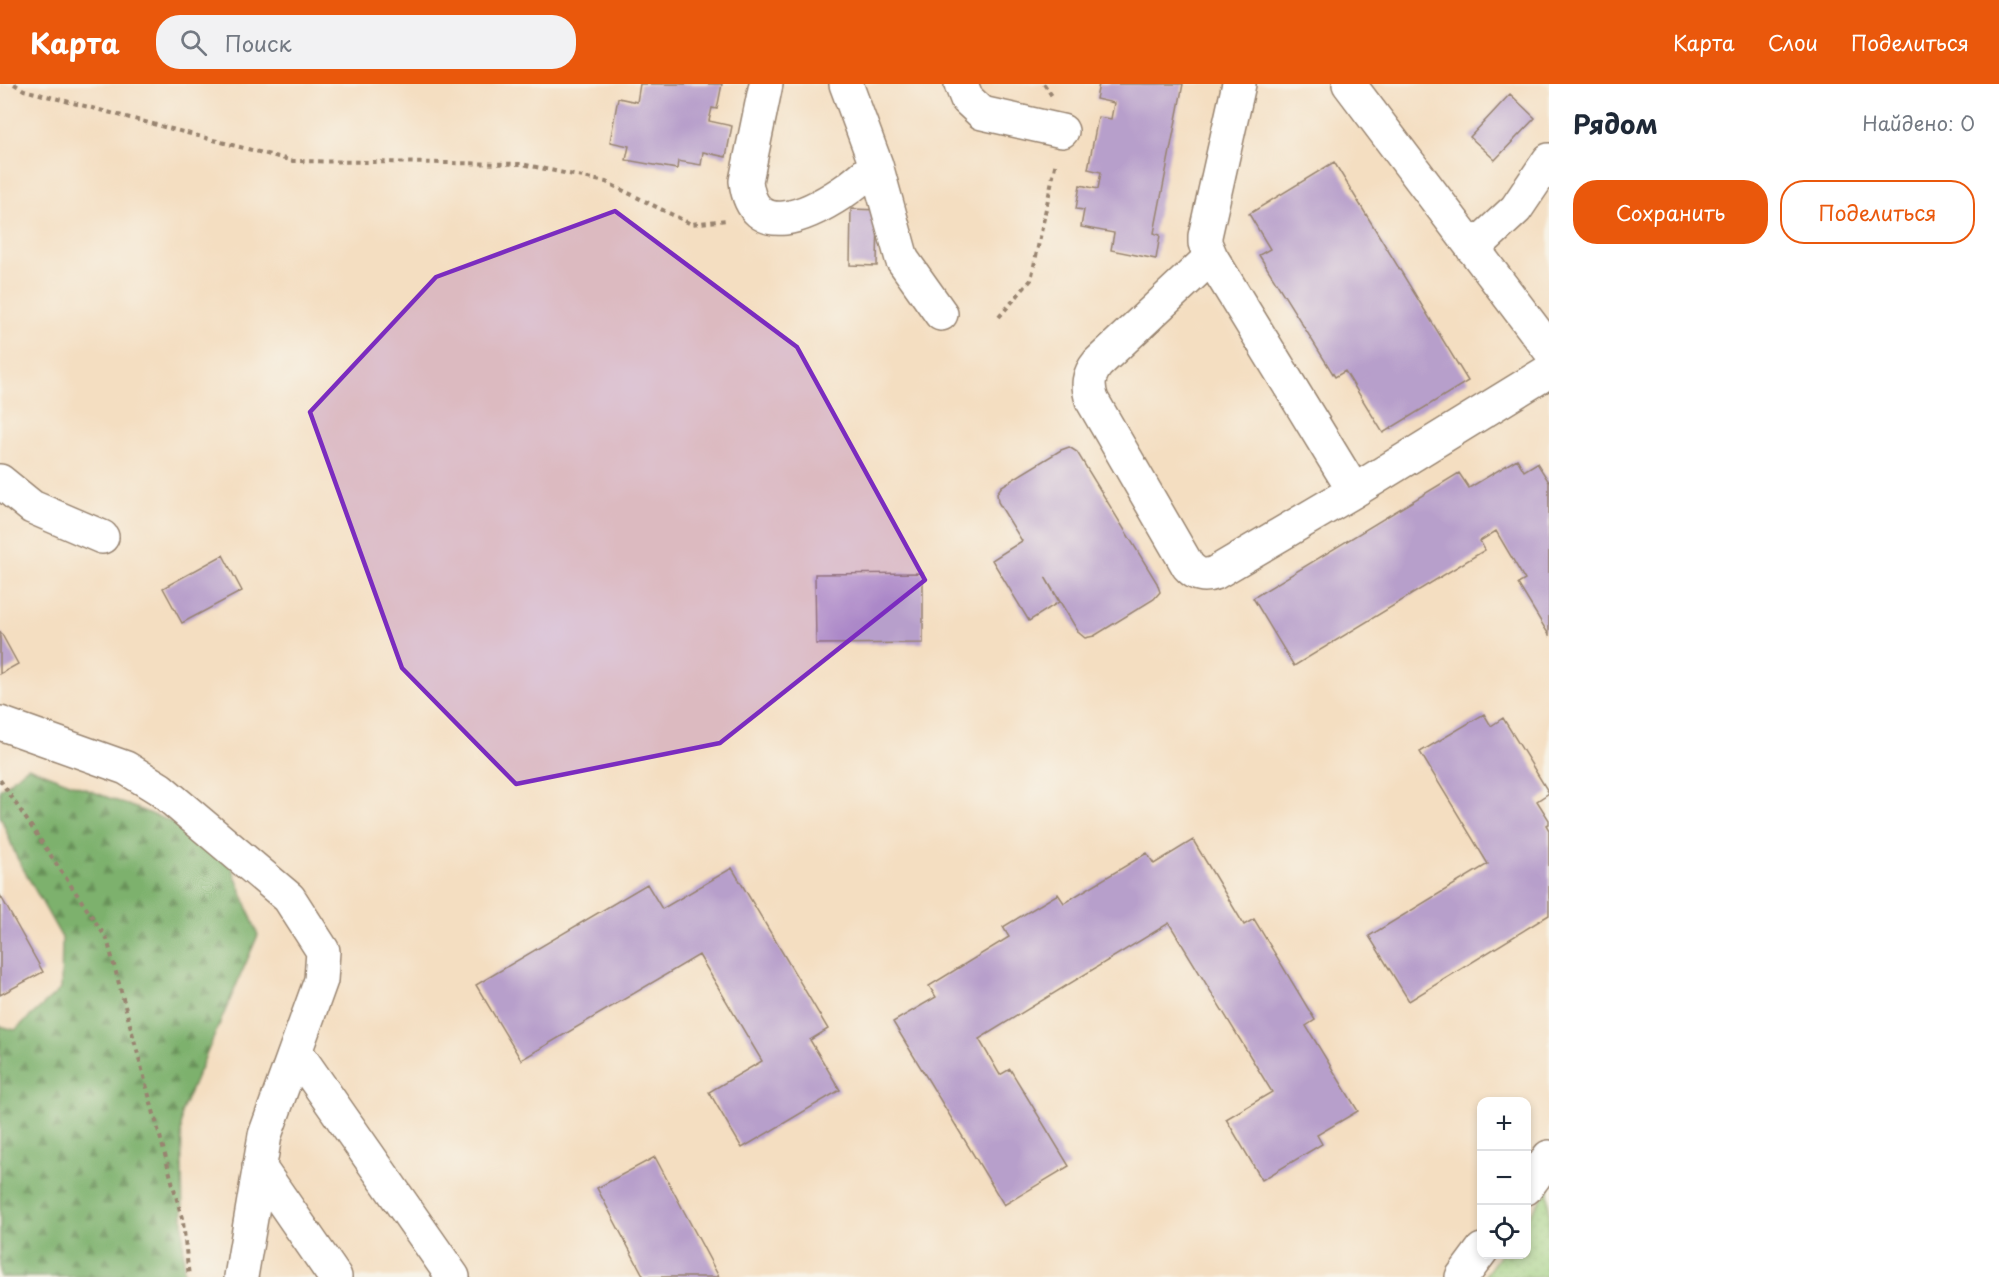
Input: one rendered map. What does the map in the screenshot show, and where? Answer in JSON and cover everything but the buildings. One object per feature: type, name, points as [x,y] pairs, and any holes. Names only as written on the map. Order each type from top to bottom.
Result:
[{"type":"street","points":[[766,84],[746,181],[747,194],[752,205],[762,215],[776,220],[805,213],[843,192],[876,165]]},
{"type":"street","points":[[846,84],[876,165],[903,259],[941,314]]},
{"type":"street","points":[[961,84],[967,99],[981,113],[1062,131]]},
{"type":"street","points":[[1239,84],[1205,243],[1211,257],[1354,491]]},
{"type":"street","points":[[1349,84],[1473,249],[1543,330]]},
{"type":"street","points":[[1473,249],[1516,209],[1549,160]]},
{"type":"street","points":[[1211,257],[1098,363],[1088,380],[1092,400],[1188,566],[1200,575],[1215,573],[1549,371]]},
{"type":"street","points":[[0,481],[32,507],[102,537]]},
{"type":"street","points":[[0,723],[126,768],[160,789],[289,898],[323,951],[321,980],[265,1135],[241,1277]]},
{"type":"street","points":[[296,1052],[453,1277]]},
{"type":"street","points":[[1531,1182],[1549,1157]]},
{"type":"street","points":[[260,1167],[335,1277]]},
{"type":"street","points":[[1461,1277],[1477,1256]]},
{"type":"path","points":[[14,84],[24,90],[292,161],[522,164],[606,182],[691,224],[762,215]]},
{"type":"path","points":[[999,317],[1031,280],[1062,131]]},
{"type":"path","points":[[0,780],[107,939],[183,1222],[189,1277]]},
{"type":"highlighted area","points":[[615,211],[797,347],[925,580],[720,743],[516,784],[402,668],[310,412],[436,277]]},
{"type":"green space","points":[[28,767],[167,820],[209,843],[232,867],[258,935],[181,1113],[184,1277],[0,1277],[0,1026],[15,1030],[61,989],[62,938],[16,856],[0,815],[0,789]]},
{"type":"green space","points":[[1549,1188],[1549,1277],[1484,1277],[1497,1259],[1531,1259],[1531,1213]]}]
